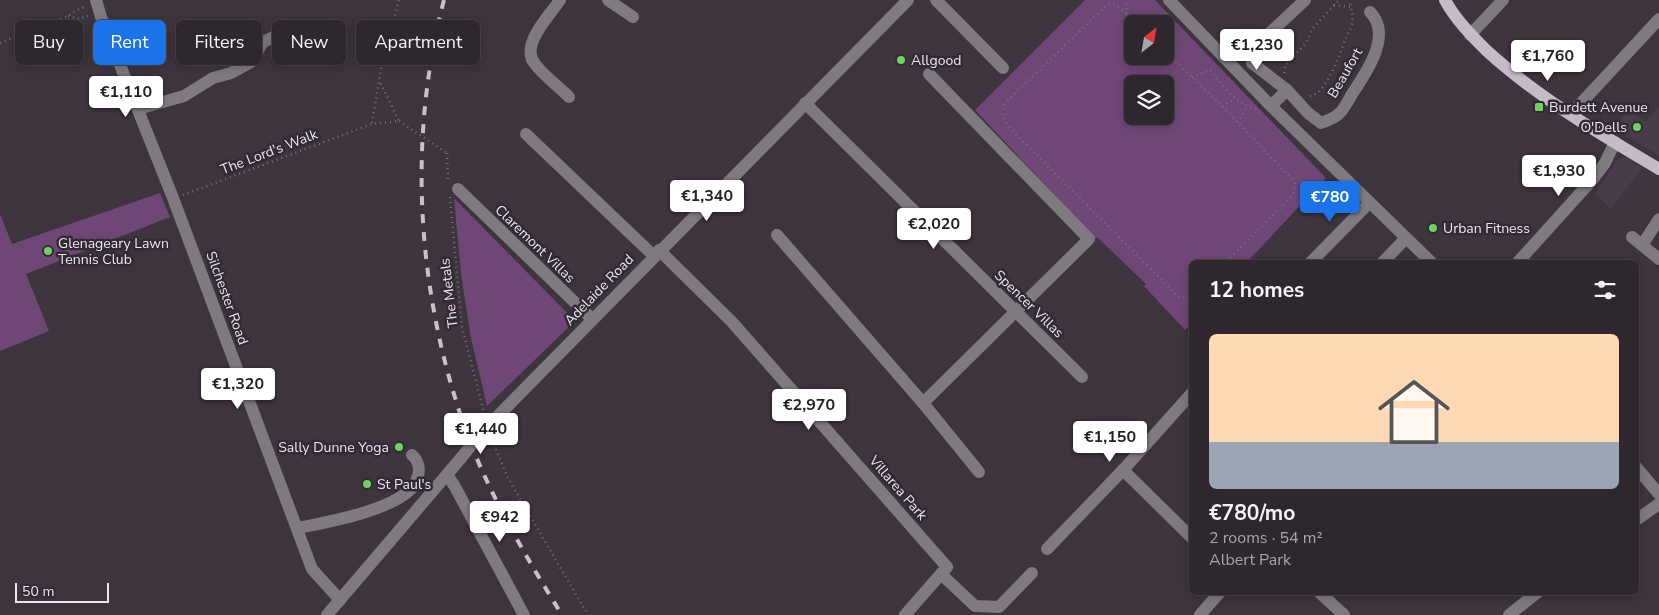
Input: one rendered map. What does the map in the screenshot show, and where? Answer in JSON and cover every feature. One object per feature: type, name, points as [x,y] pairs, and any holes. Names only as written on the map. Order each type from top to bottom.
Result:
[{"type":"main road","points":[[1445,0],[1470,35],[1516,76],[1571,114],[1659,169]]},
{"type":"street","points":[[560,0],[534,37],[530,50],[533,63],[569,96]]},
{"type":"street","points":[[608,0],[633,17]]},
{"type":"street","name":"Adelaide Road","points":[[327,615],[484,430],[908,0]]},
{"type":"street","points":[[936,0],[1003,68]]},
{"type":"street","name":"Beaufort","points":[[1305,0],[1259,43],[1252,54],[1252,63],[1288,91],[1308,113],[1321,122],[1336,116],[1346,105],[1373,60],[1379,32],[1376,18],[1370,12]]},
{"type":"street","points":[[1470,35],[1503,0]]},
{"type":"street","name":"Silchester Road","points":[[94,2],[173,198],[312,569],[340,600]]},
{"type":"street","points":[[1176,2],[1271,106],[1429,260]]},
{"type":"street","points":[[1571,114],[1659,19]]},
{"type":"street","points":[[138,109],[184,96],[213,78],[231,73],[251,62],[264,42],[272,38]]},
{"type":"street","points":[[923,403],[1089,239],[930,74]]},
{"type":"street","points":[[1271,106],[1288,91]]},
{"type":"street","name":"Spencer Villas","points":[[805,103],[1082,377]]},
{"type":"street","points":[[526,134],[657,253]]},
{"type":"street","points":[[1520,260],[1593,179],[1605,162],[1615,142]]},
{"type":"street","name":"Claremont Villas","points":[[452,188],[592,319]]},
{"type":"street","points":[[1313,260],[1369,203]]},
{"type":"street","points":[[1659,219],[1637,241],[1659,259]]},
{"type":"street","points":[[777,235],[923,403],[979,472]]},
{"type":"street","points":[[1385,260],[1406,238]]},
{"type":"street","name":"Villarea Park","points":[[657,253],[732,322],[947,567],[941,574]]},
{"type":"street","points":[[1047,549],[1123,470],[1189,396]]},
{"type":"street","points":[[298,528],[383,506],[411,490],[419,469],[416,458],[412,455]]},
{"type":"street","points":[[1123,470],[1189,535]]},
{"type":"street","points":[[1639,471],[1659,494]]},
{"type":"street","points":[[447,475],[524,615]]},
{"type":"street","points":[[1639,518],[1659,504]]},
{"type":"street","points":[[905,615],[941,574],[971,610],[999,607],[1032,573]]},
{"type":"street","points":[[1200,615],[1217,595]]},
{"type":"street","points":[[1322,595],[1344,615]]},
{"type":"street","points":[[1509,615],[1534,595]]},
{"type":"path","points":[[380,80],[399,120],[372,124],[380,80],[399,0]]},
{"type":"path","points":[[1126,14],[1127,0]]},
{"type":"path","points":[[1339,0],[1322,17],[1313,28],[1306,43],[1284,66],[1288,91],[1314,96],[1324,86],[1335,66],[1351,28],[1353,20],[1350,0]]},
{"type":"path","points":[[0,42],[68,16],[94,2]]},
{"type":"path","points":[[1126,14],[1113,4],[1102,9],[1005,103],[1002,110],[1003,118],[1016,134],[1180,298],[1189,297]]},
{"type":"path","points":[[1334,5],[1350,7]]},
{"type":"path","points":[[68,16],[82,19],[93,13]]},
{"type":"path","points":[[1174,60],[1222,106],[1293,180],[1296,186],[1296,190],[1290,198],[1228,260]]},
{"type":"path","points":[[1191,77],[1210,70],[1235,99],[1246,107],[1265,111],[1271,106]]},
{"type":"path","points":[[1222,106],[1235,99]]},
{"type":"path","points":[[1237,123],[1246,107]]},
{"type":"path","name":"The Metals","points":[[399,120],[447,153],[447,174],[452,188],[452,237],[462,327],[484,430],[508,478],[588,615]]},
{"type":"path","name":"The Lord's Walk","points":[[173,198],[372,124]]},
{"type":"path","points":[[447,174],[451,178]]},
{"type":"shaded area","points":[[1085,0],[1155,0],[1169,15],[1124,15],[1124,65],[1174,65],[1174,20],[1326,178],[1249,260],[1189,260],[1189,325],[1185,330],[1144,286],[1146,284],[1097,237],[1096,239],[975,110]]},
{"type":"shaded area","points":[[1659,107],[1659,156],[1613,127],[1629,109],[1646,122]]},
{"type":"shaded area","points":[[1624,156],[1642,168],[1611,209],[1595,194],[1618,159]]},
{"type":"shaded area","points":[[160,193],[170,217],[26,274],[49,331],[0,351],[0,214],[12,244]]},
{"type":"shaded area","points":[[454,198],[575,321],[487,406],[471,338],[461,274]]},
{"type":"railway","points":[[444,0],[432,53],[425,107],[422,161],[423,215],[428,270],[436,323],[449,376],[474,452],[496,500],[562,615]]},
{"type":"place","name":"Allgood","points":[[901,60]]},
{"type":"place","name":"Burdett Avenue","points":[[1539,107]]},
{"type":"place","name":"O'Dells","points":[[1637,127]]},
{"type":"place","name":"Urban Fitness","points":[[1433,228]]},
{"type":"place","name":"Glenageary Lawn Tennis Club","points":[[48,251]]},
{"type":"place","name":"Sally Dunne Yoga","points":[[399,447]]},
{"type":"place","name":"St Paul's","points":[[367,484]]}]
